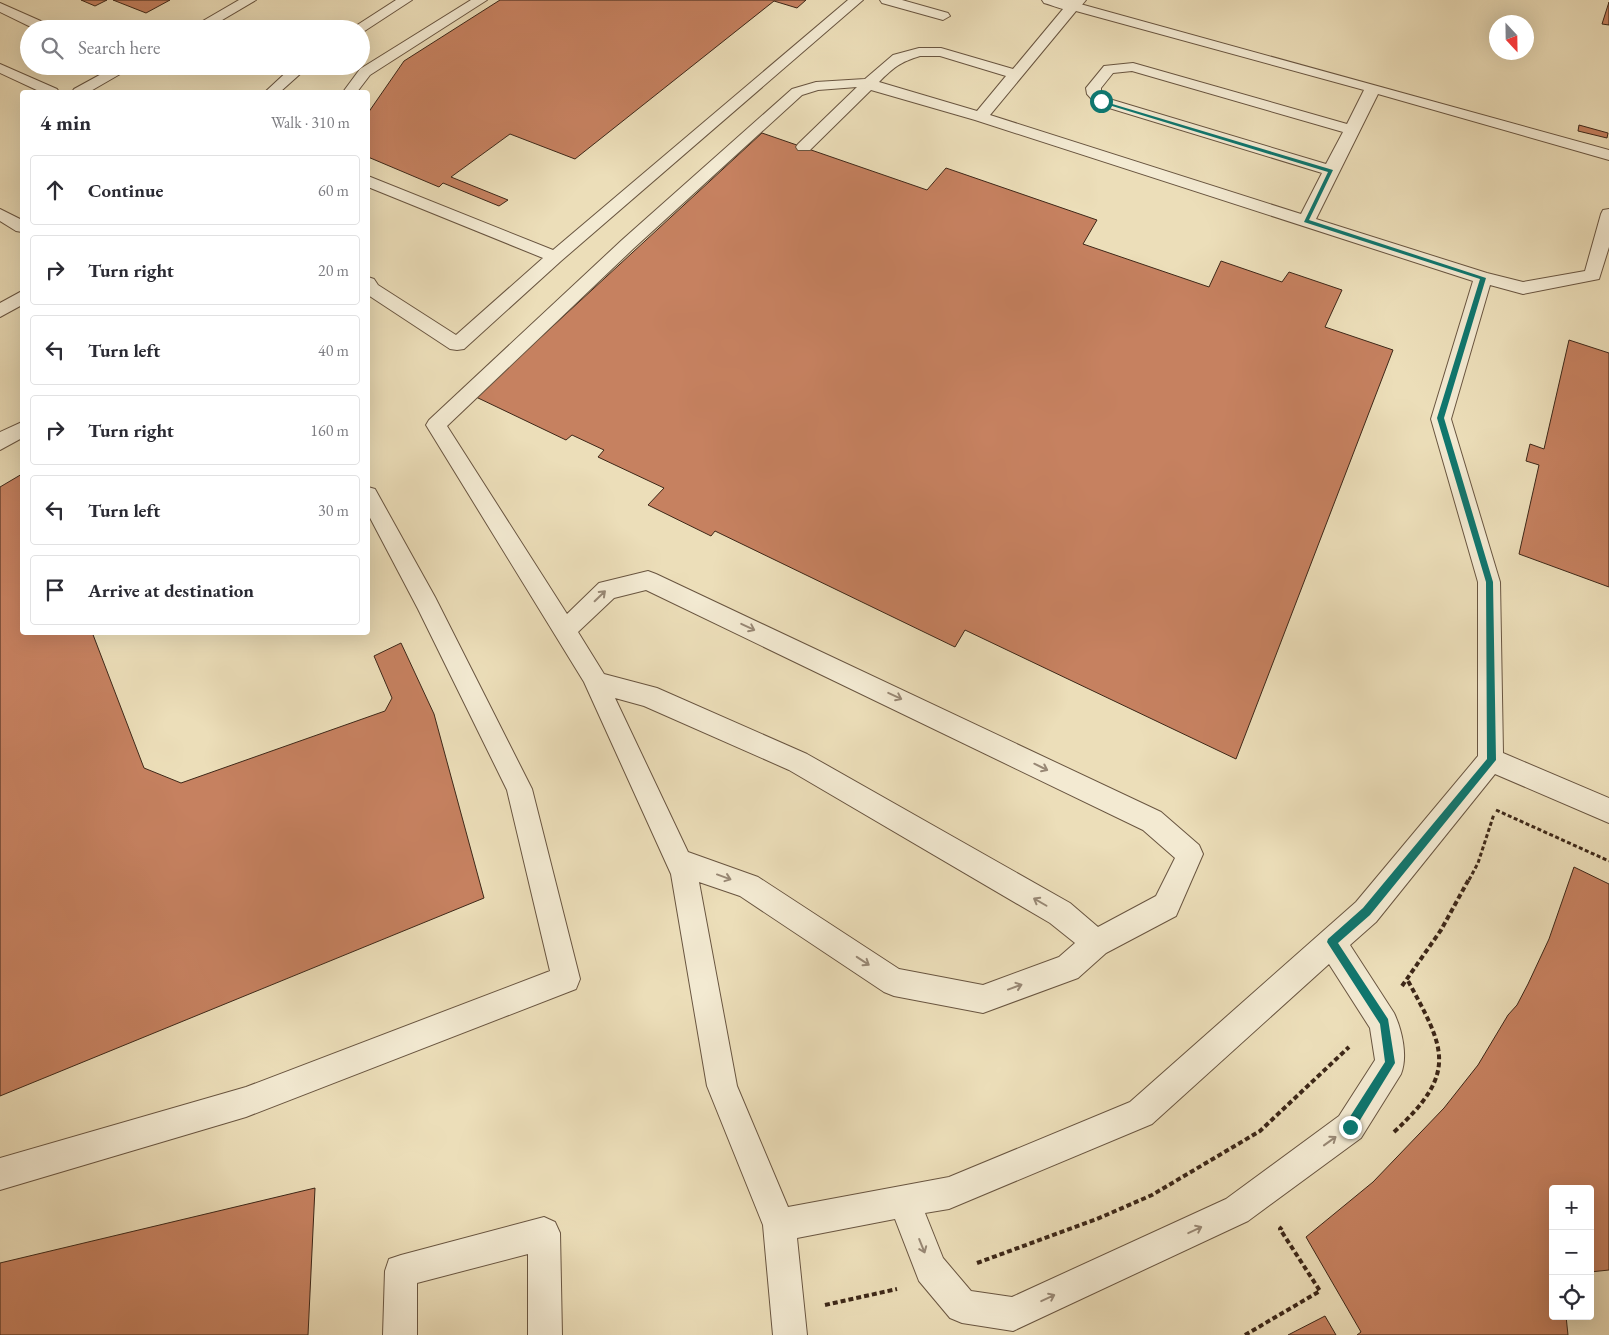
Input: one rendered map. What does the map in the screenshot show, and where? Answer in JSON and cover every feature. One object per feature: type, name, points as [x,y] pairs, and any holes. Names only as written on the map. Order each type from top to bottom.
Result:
[{"type":"street","points":[[1050,0],[1075,3]]},
{"type":"lane","points":[[212,20],[249,0]]},
{"type":"lane","points":[[370,22],[406,0]]},
{"type":"lane","points":[[370,68],[480,0]]},
{"type":"lane","points":[[370,286],[457,344],[555,257],[856,0]]},
{"type":"lane","points":[[887,0],[943,16]]},
{"type":"lane","points":[[980,117],[1075,3],[1609,154]]},
{"type":"lane","points":[[0,7],[28,20]]},
{"type":"lane","points":[[804,147],[867,84],[898,58],[919,52],[941,52],[1015,74]]},
{"type":"lane","points":[[1331,171],[1101,101],[1094,94],[1092,88],[1109,69],[1133,67],[1352,130]]},
{"type":"lane","points":[[0,68],[48,90]]},
{"type":"lane","points":[[83,90],[110,75]]},
{"type":"lane","points":[[274,90],[292,75]]},
{"type":"lane","points":[[351,90],[362,75]]},
{"type":"lane","points":[[790,1335],[779,1225],[722,1086],[684,872],[596,682],[436,425],[628,244],[792,94],[816,86],[854,82],[867,84],[980,117],[1483,278],[1523,288],[1593,275],[1609,214]]},
{"type":"lane","points":[[1306,220],[1373,88]]},
{"type":"lane","points":[[370,182],[555,257]]},
{"type":"lane","points":[[0,214],[20,226]]},
{"type":"lane","points":[[779,1225],[949,1193],[1142,1113],[1366,912],[1491,760],[1490,582],[1441,418],[1483,278]]},
{"type":"lane","points":[[0,311],[20,298]]},
{"type":"lane","points":[[0,442],[20,430]]},
{"type":"lane","points":[[0,1174],[246,1102],[566,979],[519,789],[427,604],[370,499]]},
{"type":"lane","points":[[564,630],[607,590],[648,580],[1152,820],[1190,854],[1166,906],[1096,943],[1068,968],[983,999],[894,982],[748,886],[678,861]]},
{"type":"lane","points":[[596,682],[648,696],[798,762],[1060,913],[1096,943]]},
{"type":"lane","points":[[1491,760],[1609,810]]},
{"type":"lane","points":[[904,1201],[931,1269],[962,1306],[1013,1314],[1237,1210],[1350,1127],[1390,1063],[1384,1023],[1332,942]]},
{"type":"lane","points":[[400,1335],[401,1271],[544,1233],[545,1335]]},
{"type":"path","points":[[1462,795],[1609,861]]},
{"type":"building","points":[[81,0],[107,0],[95,6]]},
{"type":"building","points":[[113,0],[170,0],[146,13]]},
{"type":"building","points":[[500,0],[806,0],[797,8],[774,1],[575,159],[510,134],[451,177],[508,200],[499,206],[443,183],[439,187],[370,158],[370,110],[404,61]]},
{"type":"building","points":[[1609,2],[1609,25],[1602,24]]},
{"type":"building","points":[[1579,125],[1608,133],[1607,138],[1578,131]]},
{"type":"building","points":[[762,133],[927,190],[946,168],[1097,220],[1083,244],[1209,287],[1221,261],[1282,282],[1289,272],[1342,290],[1325,327],[1393,350],[1236,759],[965,630],[955,647],[715,531],[711,536],[648,505],[664,488],[598,457],[604,450],[572,435],[566,440],[476,397]]},
{"type":"building","points":[[1569,340],[1609,353],[1609,587],[1519,554],[1539,465],[1526,461],[1530,444],[1544,449]]},
{"type":"building","points":[[20,475],[20,635],[93,635],[144,768],[181,783],[385,711],[392,698],[374,656],[401,643],[434,714],[484,898],[0,1096],[0,487]]},
{"type":"building","points":[[1574,867],[1609,884],[1609,1270],[1594,1272],[1594,1185],[1549,1185],[1549,1320],[1566,1320],[1568,1335],[1357,1335],[1361,1332],[1306,1237],[1373,1182],[1444,1108],[1478,1065],[1508,1015],[1517,1005],[1549,939]]},
{"type":"building","points":[[315,1188],[308,1335],[0,1335],[0,1263]]},
{"type":"building","points":[[1325,1316],[1336,1335],[1288,1335]]},
{"type":"route","points":[[1101,101],[1331,171],[1306,220],[1483,278],[1441,418],[1490,582],[1491,760],[1366,912],[1332,942],[1381,1016],[1384,1023],[1390,1063],[1350,1127]]}]
